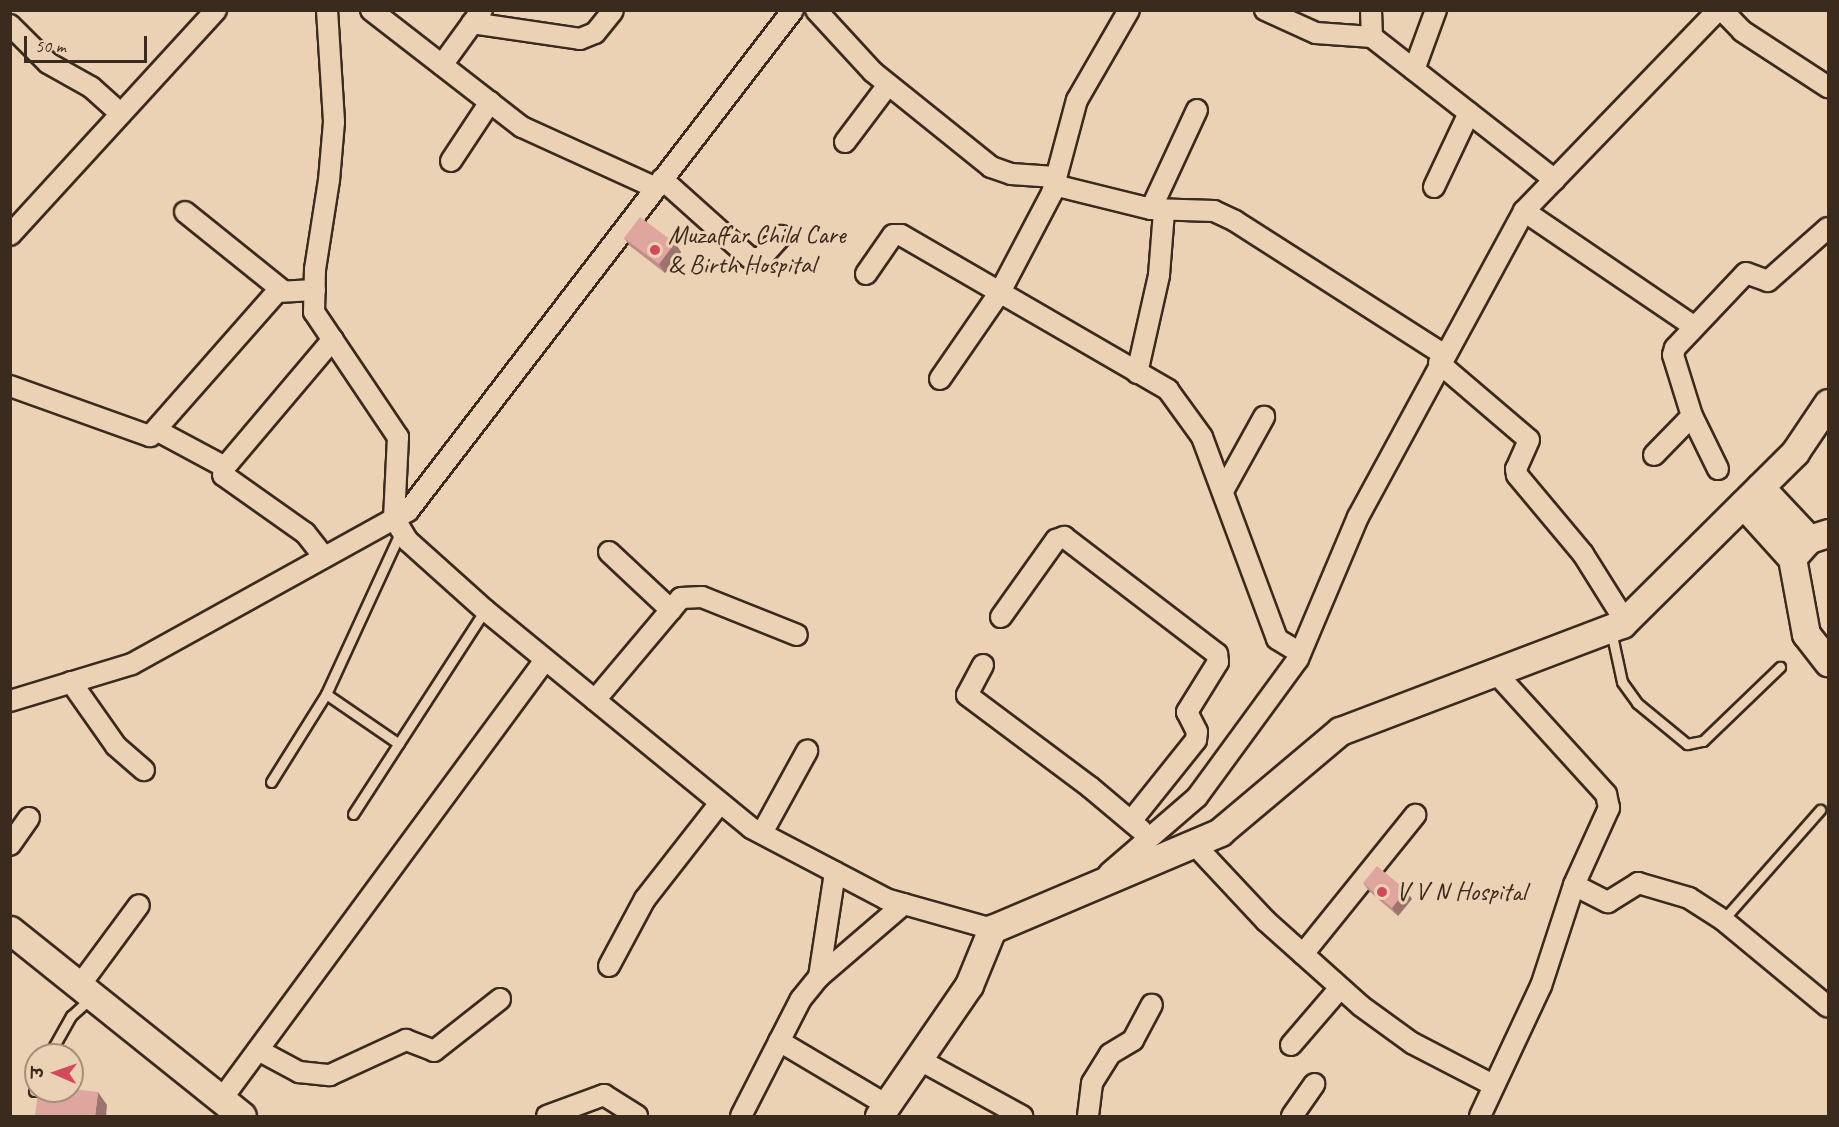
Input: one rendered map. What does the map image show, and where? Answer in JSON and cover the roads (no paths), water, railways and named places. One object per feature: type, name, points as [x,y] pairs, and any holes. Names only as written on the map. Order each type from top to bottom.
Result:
[{"type":"street","points":[[10,235],[216,10]]},
{"type":"street","points":[[327,10],[334,122],[314,312],[398,437],[398,524],[408,541],[545,660],[720,803],[762,833],[835,872],[904,904],[992,929],[1220,832],[1340,731],[1617,624],[1795,452],[1828,403]]},
{"type":"street","points":[[371,10],[522,127],[552,142],[659,183],[750,258],[761,258],[782,236]]},
{"type":"street","points":[[10,701],[132,664],[324,558],[398,524],[793,10]]},
{"type":"street","points":[[816,10],[888,84],[991,167],[1011,174],[1054,181],[1158,210],[1205,209],[1235,221],[1441,358],[1529,440],[1516,469],[1517,475],[1583,554],[1617,624]]},
{"type":"street","points":[[940,379],[1000,292],[1054,181],[1077,100],[1130,10]]},
{"type":"street","points":[[1265,10],[1316,33],[1372,37],[1555,180]]},
{"type":"street","points":[[1371,10],[1372,37]]},
{"type":"street","points":[[1414,70],[1436,10]]},
{"type":"street","points":[[1094,886],[1197,797],[1300,653],[1358,517],[1441,358],[1524,211],[1718,10]]},
{"type":"street","points":[[1722,10],[1742,31],[1828,87]]},
{"type":"street","points":[[442,65],[477,17],[580,39],[595,33],[612,11]]},
{"type":"street","points":[[10,25],[48,63],[91,87],[121,114]]},
{"type":"street","points":[[845,142],[888,84]]},
{"type":"street","points":[[451,161],[490,102]]},
{"type":"street","points":[[1137,372],[1159,275],[1158,210],[1197,110]]},
{"type":"street","points":[[1434,187],[1469,112]]},
{"type":"street","points":[[1524,211],[1693,326]]},
{"type":"street","points":[[185,212],[282,290],[315,290]]},
{"type":"street","points":[[1718,469],[1692,416],[1673,355],[1693,326],[1746,273],[1768,281],[1828,228]]},
{"type":"street","points":[[866,274],[893,235],[901,235],[1168,390],[1186,411],[1223,491],[1274,633],[1284,646],[1300,653]]},
{"type":"street","points":[[10,386],[150,436],[282,290]]},
{"type":"street","points":[[324,558],[305,533],[225,479],[225,467],[333,339]]},
{"type":"street","points":[[1653,455],[1692,416]]},
{"type":"street","points":[[1223,491],[1264,417]]},
{"type":"street","points":[[156,430],[225,467]]},
{"type":"street","points":[[1751,496],[1810,543],[1806,634],[1828,662]]},
{"type":"street","points":[[1001,617],[1056,540],[1064,537],[1217,654],[1218,662],[1187,712],[1197,732],[1196,741],[1131,822]]},
{"type":"street","points":[[609,552],[670,610]]},
{"type":"street","points":[[595,700],[681,598],[702,597],[797,635]]},
{"type":"street","points":[[221,1100],[545,660]]},
{"type":"street","points":[[983,665],[967,695],[1150,838]]},
{"type":"street","points":[[1480,1116],[1541,986],[1574,885],[1609,808],[1606,794],[1496,672]]},
{"type":"street","points":[[71,682],[116,746],[144,770]]},
{"type":"street","points":[[762,833],[807,751]]},
{"type":"street","points":[[609,966],[645,899],[720,803]]},
{"type":"street","points":[[1303,954],[1415,814]]},
{"type":"street","points":[[10,845],[29,818]]},
{"type":"street","points":[[1193,843],[1340,988],[1412,1042],[1493,1085]]},
{"type":"street","points":[[819,977],[835,872]]},
{"type":"street","points":[[1574,885],[1608,902],[1630,886],[1646,884],[1689,898],[1723,920],[1828,1007]]},
{"type":"street","points":[[741,1116],[801,999],[819,977],[904,904]]},
{"type":"street","points":[[86,991],[139,905]]},
{"type":"street","points":[[779,1041],[883,1111],[969,985],[992,929]]},
{"type":"street","points":[[10,930],[242,1116]]},
{"type":"street","points":[[1291,1045],[1340,988]]},
{"type":"street","points":[[258,1050],[299,1072],[330,1076],[406,1040],[434,1051],[500,999]]},
{"type":"street","points":[[1088,1116],[1092,1083],[1110,1054],[1132,1041],[1152,1005]]},
{"type":"street","points":[[918,1059],[988,1108],[1022,1116]]},
{"type":"street","points":[[1292,1116],[1314,1084]]},
{"type":"street","points":[[547,1116],[604,1095],[637,1116]]},
{"type":"lane","points":[[271,782],[326,694],[398,524]]},
{"type":"lane","points":[[353,814],[485,610]]},
{"type":"lane","points":[[1617,624],[1622,682],[1637,703],[1687,744],[1703,741],[1780,667]]},
{"type":"lane","points":[[326,694],[399,744]]},
{"type":"lane","points":[[1723,920],[1820,810]]},
{"type":"lane","points":[[56,1043],[86,991]]},
{"type":"place","name":"Muzaffar Child Care & Birth Hospital","points":[[655,250]]},
{"type":"place","name":"V V N Hospital","points":[[1382,892]]}]
